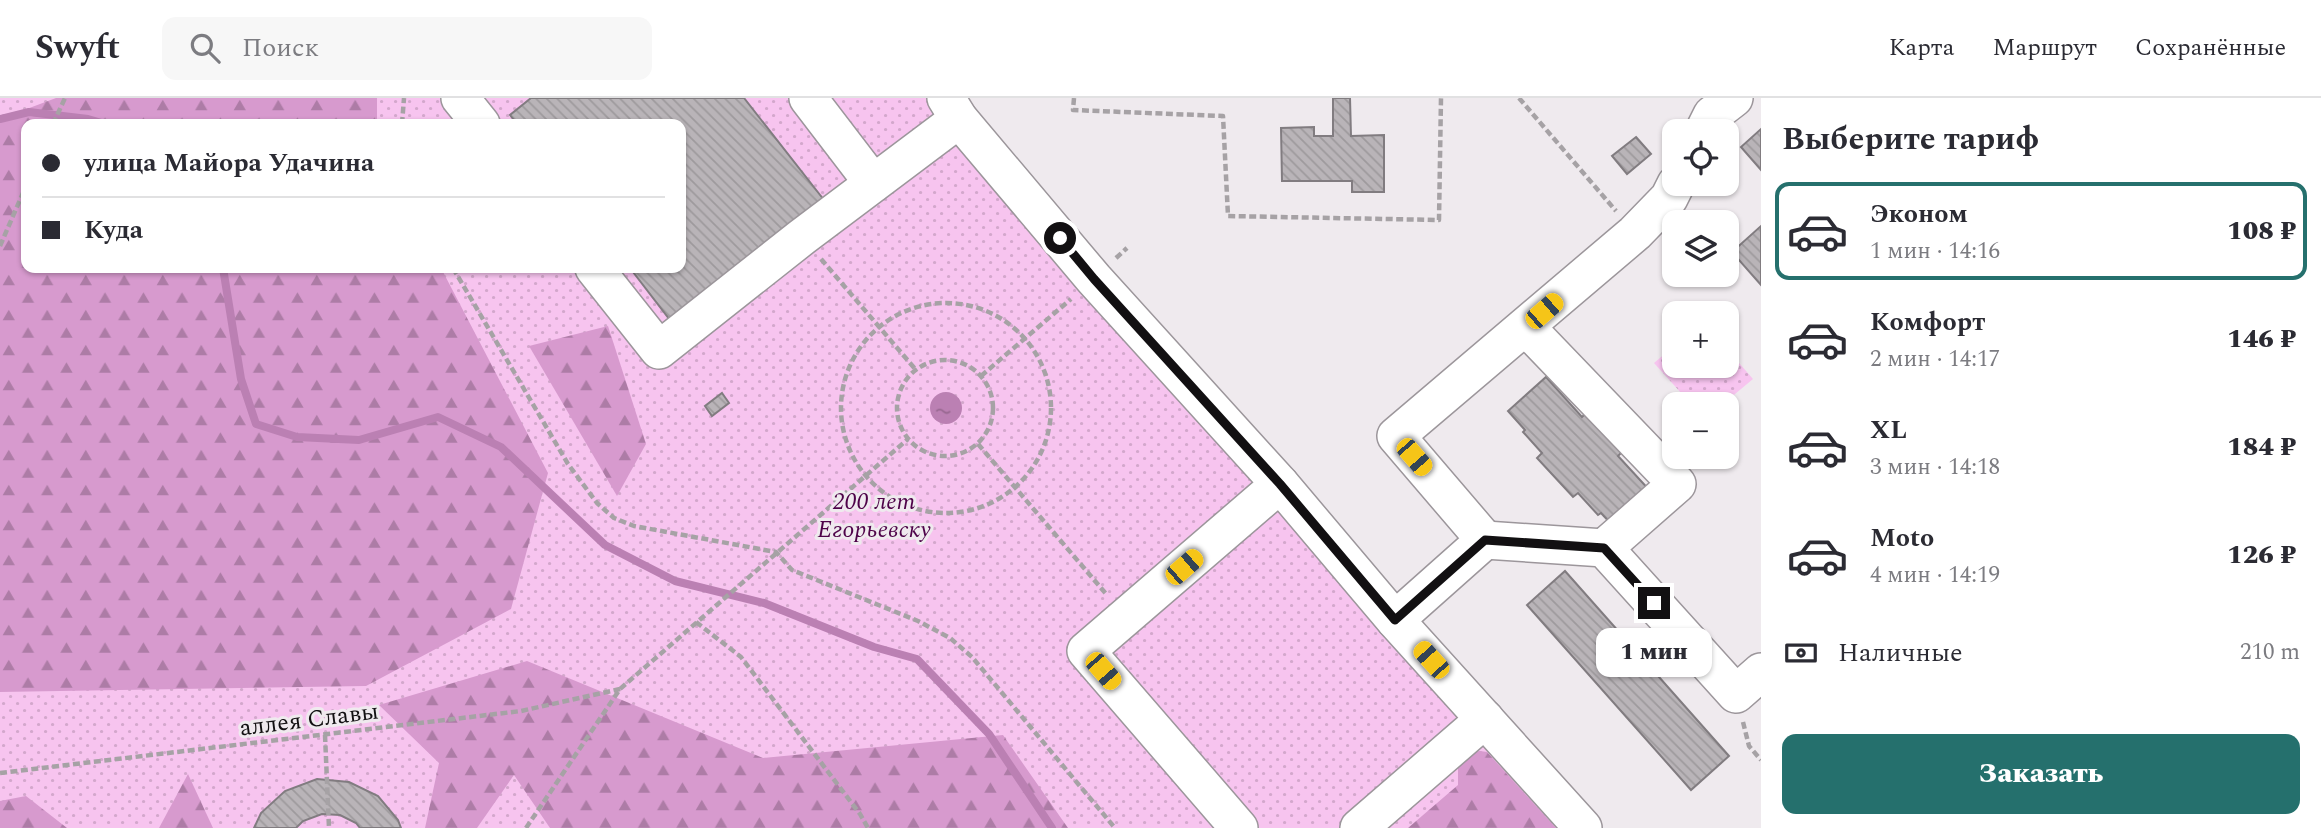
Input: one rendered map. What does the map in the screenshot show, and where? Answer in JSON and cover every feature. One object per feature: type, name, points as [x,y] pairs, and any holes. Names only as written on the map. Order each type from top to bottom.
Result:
[{"type":"street","points":[[460,98],[477,119]]},
{"type":"street","points":[[808,98],[873,183]]},
{"type":"street","points":[[1710,119],[1734,98]]},
{"type":"street","points":[[598,273],[659,349],[873,183],[952,108],[1094,279],[1280,484],[1395,620],[1583,828]]},
{"type":"street","points":[[1485,540],[1396,436],[1635,233],[1670,196]]},
{"type":"street","points":[[1526,327],[1677,484],[1604,548]]},
{"type":"street","points":[[1239,828],[1086,651],[1280,484]]},
{"type":"street","points":[[1395,620],[1485,540],[1604,548],[1748,683]]},
{"type":"street","points":[[1359,828],[1485,719]]},
{"type":"path","points":[[402,119],[404,98]]},
{"type":"path","points":[[1074,98],[1073,110],[1223,116],[1228,216],[1439,220],[1441,98]]},
{"type":"path","points":[[1519,98],[1635,233]]},
{"type":"path","points":[[55,119],[65,99]]},
{"type":"path","points":[[0,246],[21,198]]},
{"type":"path","points":[[802,237],[916,370]]},
{"type":"path","points":[[456,273],[568,464],[597,503],[614,519],[634,526],[776,552],[792,570],[918,621],[950,638],[972,657],[1115,828]]},
{"type":"path","points":[[981,376],[1094,279]]},
{"type":"path","points":[[954,304],[993,314],[1025,339],[1044,370],[1051,405],[1042,450],[1028,473],[1015,487],[998,499],[979,507],[938,513],[898,501],[866,476],[847,444],[841,408],[842,389],[851,363],[866,340],[879,327],[915,308],[954,304]]},
{"type":"path","points":[[950,361],[967,366],[981,376],[991,392],[993,411],[989,428],[978,444],[964,453],[938,456],[922,450],[908,439],[900,424],[897,407],[904,383],[916,370],[932,362],[950,361]]},
{"type":"path","points":[[526,828],[620,689],[908,439]]},
{"type":"path","points":[[978,444],[1126,617]]},
{"type":"path","points":[[696,622],[741,657],[868,828]]},
{"type":"path","points":[[1748,683],[1749,746],[1761,760]]},
{"type":"path","name":"аллея Славы","points":[[0,774],[521,711],[620,689]]},
{"type":"path","points":[[325,734],[329,828]]},
{"type":"green space","name":"200 лет Егорьевску","points":[[0,98],[931,98],[1571,828],[0,828]]},
{"type":"green space","points":[[56,98],[377,98],[377,119],[21,119],[21,273],[444,273],[548,473],[511,609],[366,686],[0,692],[0,119]]},
{"type":"green space","points":[[608,326],[646,444],[617,496],[529,346]]},
{"type":"green space","points":[[1662,356],[1662,372],[1654,363]]},
{"type":"green space","points":[[1739,363],[1753,379],[1737,392],[1680,392],[1668,378],[1739,378]]},
{"type":"green space","points":[[527,661],[763,758],[1003,735],[1068,828],[550,828],[514,775],[477,828],[425,828],[439,763],[379,705]]},
{"type":"green space","points":[[1471,752],[1487,752],[1556,828],[1408,828],[1458,785],[1458,759]]},
{"type":"green space","points":[[188,774],[213,828],[159,828]]},
{"type":"green space","points":[[26,796],[67,828],[0,828],[0,801]]},
{"type":"water","points":[[946,392],[957,397],[962,408],[957,419],[946,424],[935,419],[930,408],[935,397]]},
{"type":"building","points":[[531,98],[744,98],[824,200],[670,320],[634,273],[686,273],[686,119],[513,119],[510,115]]},
{"type":"building","points":[[1333,98],[1350,98],[1351,136],[1384,135],[1384,192],[1352,192],[1352,181],[1282,181],[1281,128],[1314,127],[1314,136],[1333,136]]},
{"type":"building","points":[[1761,129],[1761,170],[1741,147]]},
{"type":"building","points":[[1636,137],[1651,154],[1627,174],[1612,156]]},
{"type":"building","points":[[1761,226],[1761,285],[1739,260],[1739,246]]},
{"type":"building","points":[[1546,377],[1582,417],[1589,410],[1625,449],[1618,456],[1652,493],[1614,527],[1601,513],[1598,515],[1578,493],[1573,497],[1537,458],[1542,453],[1508,411]]},
{"type":"building","points":[[722,393],[729,403],[712,416],[705,406]]},
{"type":"building","points":[[1565,571],[1729,756],[1691,790],[1527,605]]},
{"type":"building","points":[[317,779],[349,782],[378,796],[398,820],[401,828],[360,828],[340,815],[322,814],[303,821],[296,828],[254,828],[261,813],[285,791]]},
{"type":"waterway","points":[[0,119],[29,112],[88,119]]},
{"type":"waterway","points":[[224,273],[241,379],[256,424],[297,437],[359,440],[438,417],[501,447],[605,545],[675,581],[764,603],[874,647],[917,659],[989,734],[1052,828]]},
{"type":"route","points":[[1060,238],[1280,484],[1395,620],[1485,540],[1604,548],[1654,603]]}]
